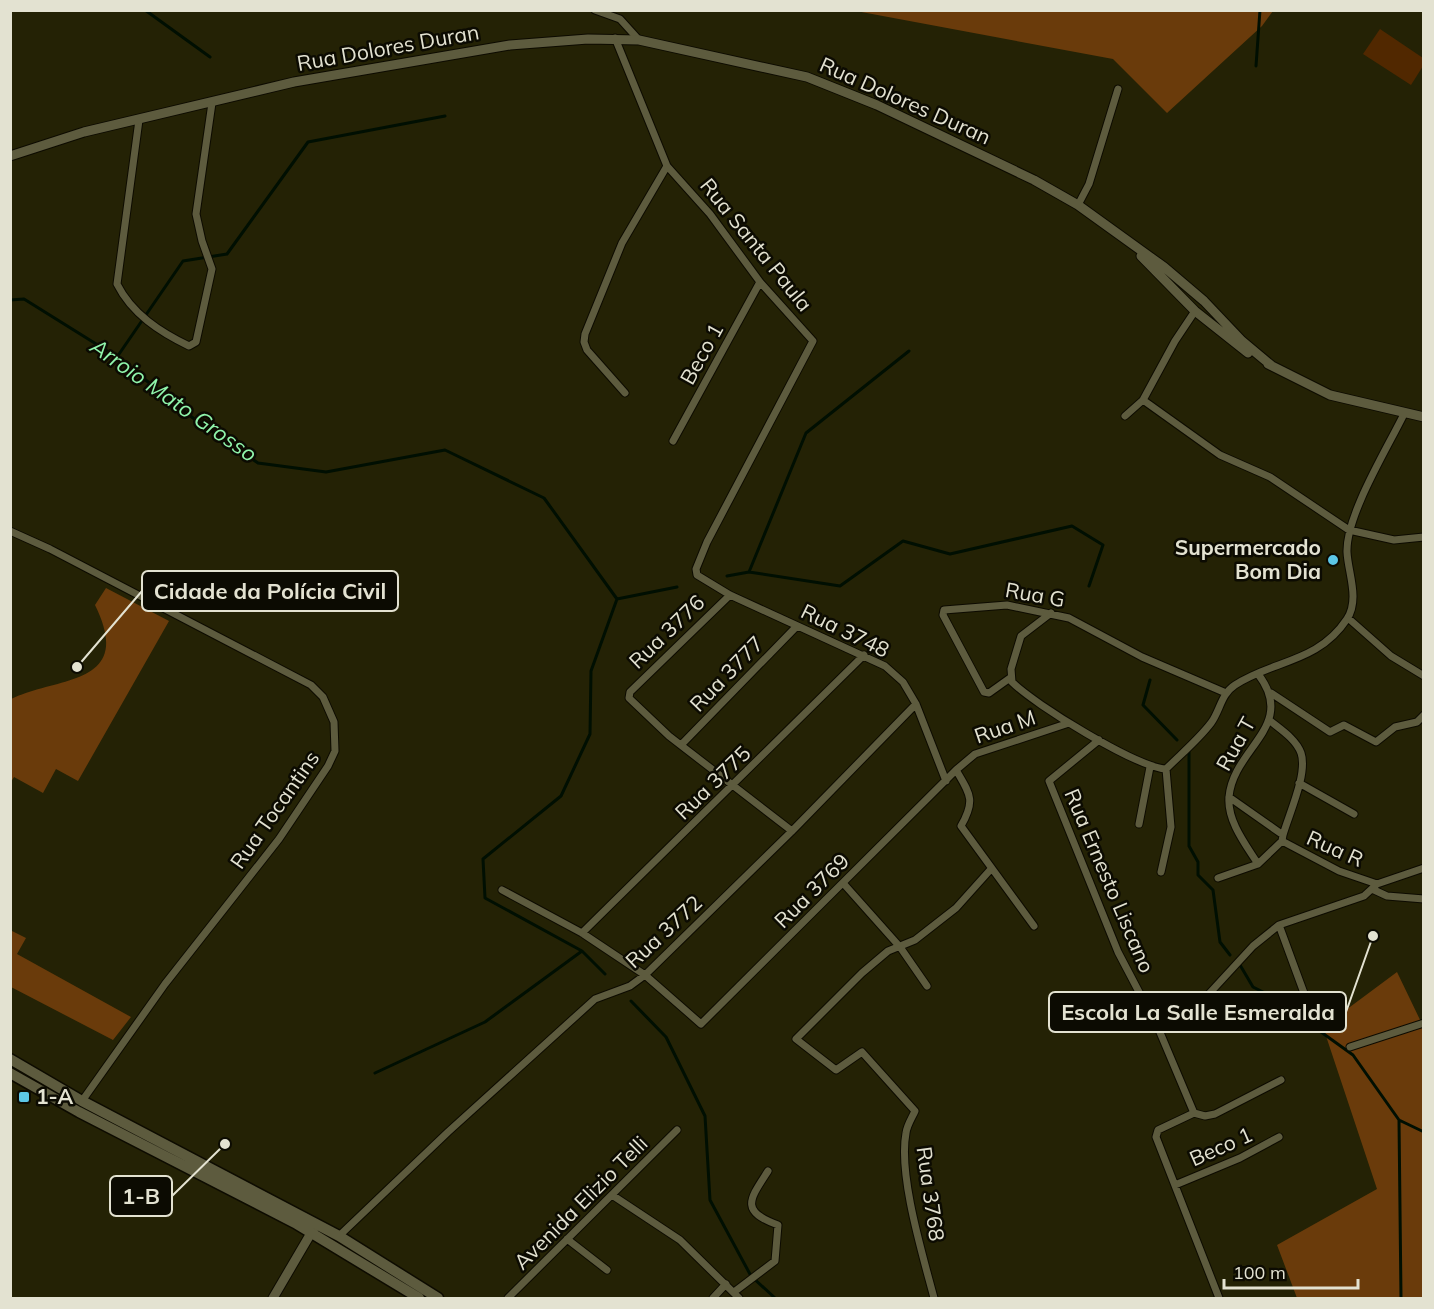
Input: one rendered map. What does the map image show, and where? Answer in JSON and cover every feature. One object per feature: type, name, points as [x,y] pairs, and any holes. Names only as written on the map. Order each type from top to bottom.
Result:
[{"type":"main road","points":[[10,1059],[81,1101],[314,1227],[419,1299]]},
{"type":"main road","points":[[10,1073],[80,1113],[314,1227],[339,1236],[438,1299]]},
{"type":"street","points":[[595,10],[620,19],[639,40]]},
{"type":"street","name":"Rua Dolores Duran","points":[[10,156],[84,132],[294,82],[504,46],[615,38],[639,40],[807,78],[877,105],[1034,180],[1078,205],[1130,245],[1164,267],[1207,304],[1242,342],[1272,366]]},
{"type":"street","name":"Rua Santa Paula","points":[[615,38],[667,166],[710,214],[760,282],[813,341],[696,569],[701,579],[751,605]]},
{"type":"street","points":[[1078,205],[1089,184],[1118,89]]},
{"type":"street","points":[[138,120],[117,284],[138,313],[161,333],[189,346],[196,342],[212,269],[196,214],[213,103]]},
{"type":"street","points":[[625,393],[587,350],[584,342],[585,334],[622,243],[667,166]]},
{"type":"street","name":"Rua Dolores Duran","points":[[1130,245],[1195,311],[1230,341],[1272,366],[1330,395],[1424,417]]},
{"type":"street","name":"Beco 1","points":[[673,441],[760,282]]},
{"type":"street","points":[[1125,416],[1143,400],[1175,340],[1195,311],[1194,303],[1199,297]]},
{"type":"street","points":[[1195,311],[1201,311],[1207,304]]},
{"type":"street","points":[[1143,400],[1220,455],[1265,474],[1349,530],[1394,540],[1424,537]]},
{"type":"street","points":[[1161,872],[1171,827],[1166,769],[1212,722],[1226,693],[1258,674],[1312,652],[1348,618],[1352,600],[1352,580],[1347,552],[1349,530],[1404,414]]},
{"type":"street","name":"Rua Tocantins","points":[[10,531],[50,549],[311,685],[323,697],[334,722],[335,751],[279,839],[173,974],[81,1101]]},
{"type":"street","name":"Rua 3776","points":[[681,745],[629,698],[628,694],[730,595]]},
{"type":"street","name":"Rua G","points":[[1010,678],[989,693],[984,692],[943,612],[955,607],[993,604],[1069,618],[1142,657],[1226,693]]},
{"type":"street","name":"Rua 3748","points":[[751,605],[864,655],[885,666],[903,682],[916,704],[946,781]]},
{"type":"street","points":[[1051,613],[1021,636],[1015,650],[1010,678],[1018,687],[1069,723],[1150,767],[1166,769]]},
{"type":"street","points":[[1348,618],[1391,656],[1424,676]]},
{"type":"street","name":"Rua 3777","points":[[681,745],[797,626]]},
{"type":"street","name":"Rua 3775","points":[[582,933],[735,785],[864,655]]},
{"type":"street","points":[[1258,674],[1271,693],[1330,732],[1344,725],[1376,742],[1395,727],[1417,722],[1424,716]]},
{"type":"street","name":"Rua T","points":[[1257,864],[1236,827],[1228,797],[1242,764],[1269,720],[1273,707],[1271,693]]},
{"type":"street","name":"Rua 3772","points":[[339,1236],[448,1132],[595,999],[630,986],[645,975],[792,831],[916,704]]},
{"type":"street","points":[[1218,878],[1257,864],[1282,838],[1299,783],[1302,754],[1296,742],[1269,720]]},
{"type":"street","name":"Rua M","points":[[956,770],[975,754],[1069,723]]},
{"type":"street","name":"Rua Ernesto Liscano","points":[[1099,740],[1049,781],[1118,952],[1159,1030],[1194,1113]]},
{"type":"street","points":[[681,745],[792,831]]},
{"type":"street","points":[[1138,824],[1150,767]]},
{"type":"street","points":[[946,781],[956,770],[971,797],[970,807],[961,826],[1034,926]]},
{"type":"street","name":"Rua 3769","points":[[645,975],[701,1024],[946,781]]},
{"type":"street","points":[[1299,783],[1354,814]]},
{"type":"street","name":"Rua R","points":[[1228,797],[1282,838],[1339,871],[1376,887],[1387,896],[1424,899]]},
{"type":"street","points":[[1159,1030],[1195,1009],[1253,946],[1279,926],[1364,896],[1376,887],[1424,868]]},
{"type":"street","points":[[900,947],[915,940],[956,908],[991,869]]},
{"type":"street","points":[[843,883],[900,947],[927,986]]},
{"type":"street","points":[[502,890],[582,933],[645,975]]},
{"type":"street","points":[[1279,926],[1304,993],[1318,1007]]},
{"type":"street","name":"Rua 3768","points":[[900,947],[888,951],[862,973],[796,1039],[836,1070],[862,1052],[915,1111],[906,1131],[906,1169],[918,1244],[934,1299]]},
{"type":"street","points":[[1350,1047],[1424,1023]]},
{"type":"street","points":[[1219,1299],[1156,1133],[1194,1113],[1215,1114],[1281,1080]]},
{"type":"street","name":"Avenida Elizio Telli","points":[[508,1299],[677,1130]]},
{"type":"street","name":"Beco 1","points":[[1175,1185],[1240,1158],[1279,1137]]},
{"type":"street","points":[[612,1195],[680,1240],[736,1295],[775,1261],[778,1225],[755,1214],[750,1206],[752,1195],[768,1171]]},
{"type":"street","points":[[273,1299],[314,1227]]},
{"type":"street","points":[[567,1239],[607,1270]]},
{"type":"street","points":[[713,1299],[726,1284]]},
{"type":"shaded area","points":[[1273,10],[1262,26],[1167,113],[1113,59],[856,11]]},
{"type":"shaded area","points":[[1380,29],[1423,58],[1423,66],[1411,85],[1363,54]]},
{"type":"shaded area","points":[[106,588],[169,621],[78,781],[56,769],[43,793],[14,777],[11,782],[11,699],[69,681],[86,674],[98,664],[105,651],[105,631],[95,605]]},
{"type":"shaded area","points":[[10,930],[26,938],[17,954],[131,1017],[113,1040],[11,987]]},
{"type":"shaded area","points":[[1397,972],[1423,1026],[1423,1298],[1297,1298],[1277,1245],[1377,1189],[1323,1027]]},
{"type":"waterway","points":[[145,10],[210,57]]},
{"type":"waterway","points":[[1256,66],[1260,10]]},
{"type":"waterway","points":[[117,357],[183,261],[227,254],[308,142],[445,116]]},
{"type":"waterway","name":"Arroio Mato Grosso","points":[[10,300],[24,299],[117,357],[193,418],[258,463],[326,472],[445,450],[544,498],[617,599],[677,587]]},
{"type":"waterway","points":[[749,572],[806,433],[909,351]]},
{"type":"waterway","name":"Arroio Mato Grosso","points":[[727,576],[749,572],[840,586],[903,541],[950,554],[1072,526],[1103,545],[1089,586]]},
{"type":"waterway","points":[[605,974],[582,951],[485,898],[483,859],[561,796],[590,734],[591,671],[617,599]]},
{"type":"waterway","name":"Arroio Mato Grosso","points":[[1150,680],[1143,705],[1177,740]]},
{"type":"waterway","name":"Arroio Mato Grosso","points":[[1189,752],[1189,846],[1198,862],[1198,875],[1213,890],[1220,942],[1230,955]]},
{"type":"waterway","points":[[375,1073],[485,1022],[582,951]]},
{"type":"waterway","name":"Arroio Mato Grosso","points":[[1240,965],[1253,987],[1271,996],[1353,1055],[1399,1120],[1424,1132]]},
{"type":"waterway","points":[[631,1001],[666,1037],[705,1116],[710,1200],[751,1276],[775,1298]]},
{"type":"waterway","points":[[1399,1120],[1401,1298]]},
{"type":"place","name":"Supermercado Bom Dia","points":[[1333,560]]},
{"type":"place","name":"Cidade da Polícia Civil","points":[[77,667]]},
{"type":"place","name":"Escola La Salle Esmeralda","points":[[1373,936]]},
{"type":"place","name":"1-A","points":[[24,1097]]},
{"type":"place","name":"1-B","points":[[225,1144]]}]
